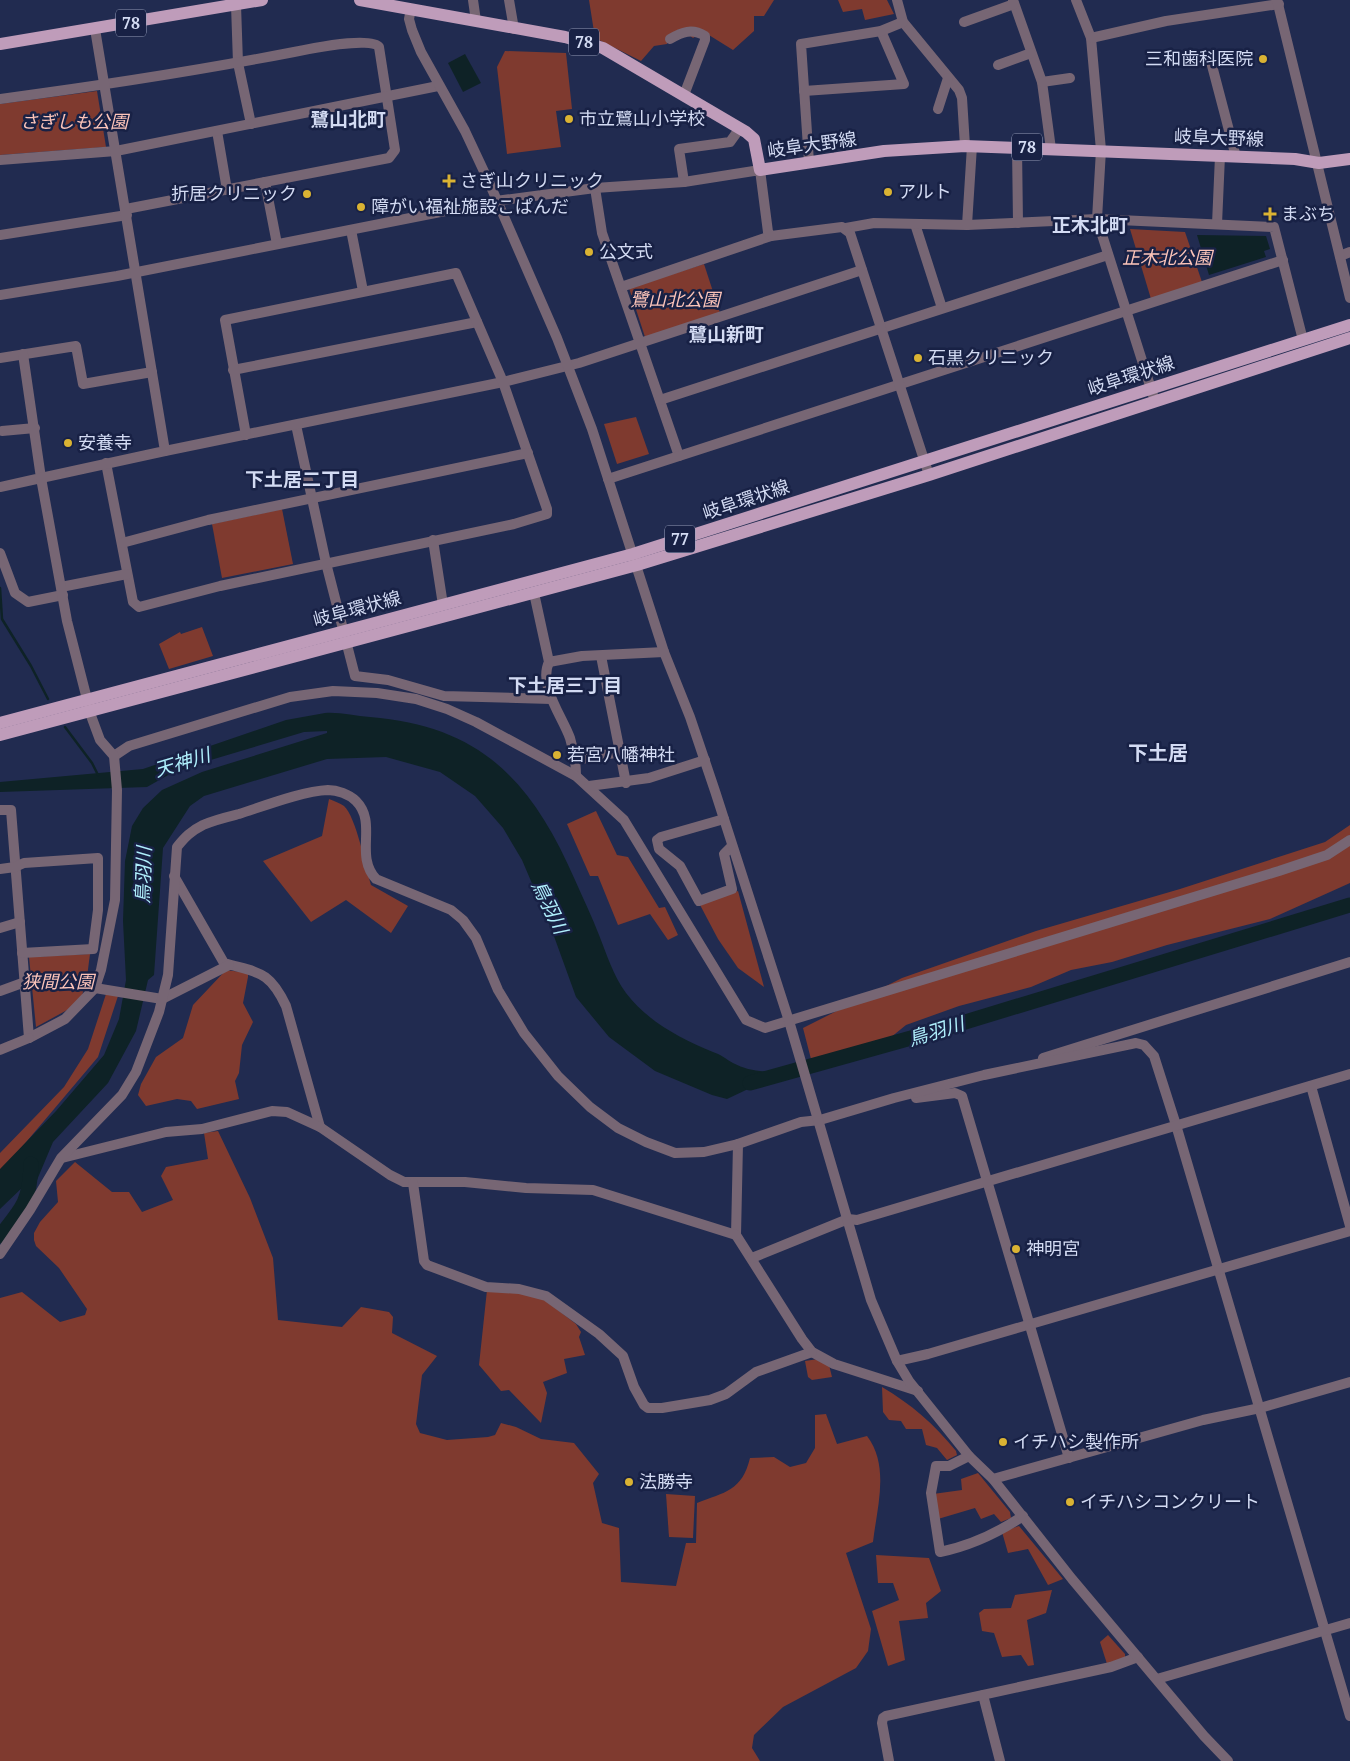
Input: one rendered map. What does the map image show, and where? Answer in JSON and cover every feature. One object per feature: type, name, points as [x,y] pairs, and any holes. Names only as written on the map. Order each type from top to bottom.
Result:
[{"type":"main road","name":"78","points":[[0,44],[262,0]]},
{"type":"main road","name":"岐阜大野線","points":[[360,0],[566,37],[604,48],[740,128],[754,140],[760,170],[911,148],[969,146],[1236,157],[1350,159]]},
{"type":"main road","name":"岐阜大野線","points":[[1318,159],[1350,151]]},
{"type":"main road","name":"岐阜環状線","points":[[344,636],[534,593],[924,462],[1350,325]]},
{"type":"main road","name":"岐阜環状線","points":[[0,735],[88,707],[344,636],[443,604],[635,559],[929,475],[1350,338]]},
{"type":"main road","name":"岐阜環状線","points":[[0,723],[88,707]]},
{"type":"street","points":[[473,0],[476,21]]},
{"type":"street","points":[[508,0],[514,28]]},
{"type":"street","points":[[897,0],[904,22],[959,90],[962,98],[969,146],[967,225]]},
{"type":"street","points":[[1076,0],[1091,38],[1101,150],[1097,219],[1155,402]]},
{"type":"street","points":[[243,2],[238,63],[251,124]]},
{"type":"street","points":[[964,22],[1013,2],[1042,82],[1051,148]]},
{"type":"street","points":[[1091,38],[1173,19],[1278,2],[1318,159],[1345,254],[1350,298]]},
{"type":"street","points":[[411,9],[409,19],[412,30],[438,86],[465,131],[568,366],[635,559],[664,652],[705,760],[790,1024],[871,1300],[898,1361],[918,1392],[969,1456],[992,1479],[1204,1736],[1228,1761]]},
{"type":"street","points":[[809,162],[801,44],[881,32],[904,22]]},
{"type":"street","points":[[94,29],[165,451]]},
{"type":"street","points":[[670,39],[681,32],[697,31],[705,36],[684,95]]},
{"type":"street","points":[[804,91],[904,84],[881,32]]},
{"type":"street","points":[[0,99],[104,86],[179,71],[238,63],[322,46],[377,43],[395,150],[389,158],[126,212],[0,235]]},
{"type":"street","points":[[998,64],[1031,53]]},
{"type":"street","points":[[1210,58],[1236,157]]},
{"type":"street","points":[[938,110],[948,78]]},
{"type":"street","points":[[1042,82],[1070,78]]},
{"type":"street","points":[[0,160],[116,151],[438,86]]},
{"type":"street","points":[[684,182],[679,149],[730,142],[740,128]]},
{"type":"street","points":[[216,131],[227,190]]},
{"type":"street","points":[[1017,147],[1018,223]]},
{"type":"street","points":[[1217,224],[1220,156]]},
{"type":"street","points":[[0,295],[135,272],[496,202],[595,188],[684,182],[760,170],[768,232],[771,236]]},
{"type":"street","points":[[265,182],[277,244]]},
{"type":"street","points":[[595,188],[602,233],[679,456]]},
{"type":"street","points":[[621,287],[771,236],[874,223],[967,225],[1097,219],[1274,227],[1303,340]]},
{"type":"street","points":[[915,224],[942,308]]},
{"type":"street","points":[[846,228],[850,233],[929,475]]},
{"type":"street","points":[[351,230],[363,291]]},
{"type":"street","points":[[660,400],[1108,254]]},
{"type":"street","points":[[608,479],[1283,260]]},
{"type":"street","points":[[0,487],[106,463],[503,382],[568,366],[862,270]]},
{"type":"street","points":[[106,463],[133,602],[139,607],[220,586],[514,524],[547,514],[547,509],[503,382],[456,273],[228,318],[224,323],[246,435]]},
{"type":"street","points":[[233,370],[477,322]]},
{"type":"street","points":[[0,358],[76,346],[83,384],[152,372]]},
{"type":"street","points":[[0,1050],[29,1038],[65,1019],[99,988],[115,900],[117,790],[114,756],[100,740],[88,707],[62,591],[37,456],[35,428],[24,354]]},
{"type":"street","points":[[296,424],[326,563],[355,676],[388,680],[444,696],[551,699]]},
{"type":"street","points":[[2,431],[35,428]]},
{"type":"street","points":[[122,543],[208,520],[528,453]]},
{"type":"street","points":[[433,540],[443,604]]},
{"type":"street","points":[[0,552],[15,593],[28,602],[127,574]]},
{"type":"street","points":[[534,593],[549,662],[546,668],[551,699],[563,720],[576,760],[576,776]]},
{"type":"street","points":[[549,662],[582,656],[664,652]]},
{"type":"street","points":[[601,656],[626,783]]},
{"type":"street","points":[[114,756],[129,746],[290,697],[333,691],[377,693],[416,699],[447,709],[476,722],[576,776],[590,786],[624,820],[746,1020],[765,1028],[790,1024],[1279,871],[1327,855],[1350,840]]},
{"type":"street","points":[[576,760],[620,752]]},
{"type":"street","points":[[590,786],[626,783],[705,760]]},
{"type":"street","points":[[0,1254],[30,1210],[61,1158],[122,1095],[136,1072],[162,999],[168,975],[177,847],[186,835],[204,824],[310,793],[329,790],[344,793],[355,800],[366,820],[365,858],[368,870],[376,879],[451,910],[463,920],[476,938],[498,990],[524,1033],[558,1076],[590,1107],[618,1128],[646,1142],[675,1153],[704,1152],[738,1144],[818,1117],[999,1072],[1136,1043],[1144,1045],[1154,1056],[1176,1125],[1217,1269],[1260,1408],[1323,1631],[1350,1716]]},
{"type":"street","points":[[0,810],[11,810],[29,1038]]},
{"type":"street","points":[[724,819],[661,837],[657,840],[659,849],[680,866],[699,901],[732,889],[724,854],[732,846]]},
{"type":"street","points":[[0,869],[15,867],[24,863],[98,858],[98,910],[93,948],[22,954]]},
{"type":"street","points":[[174,875],[224,963],[251,969],[277,987],[286,1006],[320,1127]]},
{"type":"street","points":[[0,928],[20,922]]},
{"type":"street","points":[[999,1072],[1350,962]]},
{"type":"street","points":[[99,988],[162,999],[229,965]]},
{"type":"street","points":[[0,991],[25,982]]},
{"type":"street","points":[[752,1258],[848,1219],[857,1220],[987,1183],[1350,1074]]},
{"type":"street","points":[[1311,1086],[1350,1226]]},
{"type":"street","points":[[894,1098],[955,1093],[962,1096],[1069,1458]]},
{"type":"street","points":[[61,1158],[166,1132],[202,1128],[272,1111],[287,1112],[320,1127],[390,1175],[404,1182],[465,1182],[526,1188],[593,1190],[736,1235]]},
{"type":"street","points":[[738,1144],[736,1235],[742,1248],[752,1258],[812,1352],[834,1364],[918,1392]]},
{"type":"street","points":[[413,1183],[424,1261],[427,1265],[486,1287],[519,1289],[546,1296],[599,1334],[623,1356],[634,1387],[648,1408],[662,1408],[710,1400],[726,1394],[756,1372],[812,1352]]},
{"type":"street","points":[[898,1361],[1350,1231]]},
{"type":"street","points":[[992,1479],[1146,1438],[1203,1420],[1260,1408],[1350,1382]]},
{"type":"street","points":[[969,1456],[949,1466],[936,1466],[931,1493],[940,1552],[958,1548],[1008,1526],[1023,1516]]},
{"type":"street","points":[[1157,1679],[1350,1623]]},
{"type":"street","points":[[889,1761],[883,1718],[1111,1667],[1138,1657]]},
{"type":"street","points":[[983,1695],[1000,1761]]},
{"type":"green space","points":[[589,0],[774,0],[764,16],[754,16],[754,31],[733,50],[704,32],[693,38],[680,29],[669,35],[667,44],[654,46],[641,61],[595,38]]},
{"type":"green space","points":[[838,0],[887,0],[894,14],[865,20],[862,9],[843,12]]},
{"type":"green space","points":[[505,51],[566,53],[572,109],[556,111],[561,147],[507,154],[497,67]]},
{"type":"green space","name":"さぎしも公園","points":[[97,91],[106,147],[0,155],[0,104]]},
{"type":"green space","name":"正木北公園","points":[[1130,229],[1185,232],[1202,282],[1151,299]]},
{"type":"green space","name":"鷺山北公園","points":[[704,264],[720,313],[645,337],[629,288]]},
{"type":"green space","points":[[636,417],[649,454],[617,464],[604,424]]},
{"type":"green space","points":[[282,509],[293,564],[222,578],[212,524]]},
{"type":"green space","points":[[202,627],[213,656],[169,669],[159,644],[180,632],[181,634]]},
{"type":"green space","points":[[329,799],[344,806],[353,820],[371,885],[408,906],[391,933],[346,900],[311,922],[263,861],[322,836]]},
{"type":"green space","points":[[596,811],[617,855],[628,857],[659,908],[665,907],[678,935],[668,940],[650,914],[618,925],[598,876],[590,876],[567,824]]},
{"type":"green space","points":[[1350,825],[1350,883],[1270,919],[1167,945],[1112,962],[1071,970],[1031,987],[959,1006],[906,1025],[890,1038],[812,1063],[803,1028],[902,978],[1036,931],[1180,889],[1325,842]]},
{"type":"green space","points":[[738,891],[764,987],[738,968],[718,939],[699,903]]},
{"type":"green space","name":"狭間公園","points":[[90,954],[87,977],[80,1003],[36,1027],[29,957]]},
{"type":"green space","points":[[226,970],[248,973],[243,1003],[253,1022],[242,1045],[239,1073],[235,1081],[239,1099],[197,1109],[191,1101],[177,1099],[146,1106],[138,1095],[141,1084],[156,1057],[183,1038],[193,1005]]},
{"type":"green space","points":[[106,994],[118,996],[98,1057],[0,1173],[0,1153],[64,1087],[88,1049]]},
{"type":"green space","points":[[218,1131],[250,1198],[273,1258],[278,1320],[342,1327],[361,1307],[389,1312],[393,1317],[392,1333],[437,1356],[422,1375],[416,1424],[420,1433],[447,1440],[488,1437],[495,1435],[501,1423],[516,1427],[541,1439],[574,1443],[599,1474],[593,1483],[602,1523],[619,1528],[621,1582],[676,1586],[686,1543],[696,1543],[697,1503],[724,1493],[737,1484],[747,1469],[750,1458],[774,1457],[790,1467],[806,1463],[815,1448],[815,1415],[826,1414],[837,1444],[867,1436],[874,1448],[880,1473],[879,1501],[873,1542],[846,1553],[871,1629],[868,1651],[856,1668],[783,1707],[754,1735],[752,1748],[760,1761],[0,1761],[0,1298],[22,1292],[60,1322],[85,1315],[87,1309],[59,1268],[36,1246],[34,1240],[34,1233],[40,1222],[58,1202],[56,1181],[75,1162],[112,1192],[129,1192],[142,1212],[173,1200],[161,1176],[166,1167],[208,1159],[204,1133]]},
{"type":"green space","points":[[487,1290],[537,1294],[576,1324],[581,1332],[579,1337],[585,1355],[564,1359],[567,1373],[543,1382],[547,1393],[541,1423],[509,1390],[501,1391],[479,1365]]},
{"type":"green space","points":[[818,1359],[829,1365],[832,1377],[812,1380],[808,1377],[805,1361]]},
{"type":"green space","points":[[882,1387],[903,1400],[931,1423],[948,1441],[957,1455],[947,1460],[937,1448],[926,1445],[922,1429],[906,1429],[901,1421],[889,1420],[883,1412]]},
{"type":"green space","points":[[978,1473],[1010,1512],[1011,1518],[1001,1522],[994,1514],[981,1519],[975,1508],[938,1519],[933,1494],[962,1490],[961,1479]]},
{"type":"green space","points":[[666,1494],[695,1496],[693,1538],[669,1537]]},
{"type":"green space","points":[[1019,1526],[1063,1579],[1048,1585],[1028,1549],[1008,1553],[1002,1532]]},
{"type":"green space","points":[[876,1555],[929,1558],[941,1591],[926,1603],[928,1618],[899,1621],[905,1660],[888,1666],[872,1611],[899,1600],[893,1583],[878,1583]]},
{"type":"green space","points":[[1052,1590],[1046,1613],[1027,1620],[1034,1665],[1028,1666],[1021,1655],[1002,1657],[994,1633],[982,1631],[979,1613],[984,1609],[1011,1608],[1015,1595]]},
{"type":"green space","points":[[1108,1635],[1125,1654],[1125,1659],[1107,1664],[1100,1642]]},
{"type":"water","points":[[465,54],[481,83],[463,92],[448,63]]},
{"type":"water","points":[[1197,235],[1266,236],[1270,249],[1264,251],[1266,257],[1209,275]]},
{"type":"water","name":"天神川","points":[[325,713],[409,723],[443,732],[472,746],[498,765],[521,787],[558,845],[614,972],[621,986],[634,1003],[665,1028],[739,1066],[759,1071],[788,1070],[727,1099],[712,1095],[655,1071],[609,1037],[576,997],[551,928],[522,860],[503,828],[475,796],[440,772],[386,757],[327,759],[204,796],[190,806],[163,848],[154,975],[148,980],[136,1031],[108,1083],[53,1142],[37,1180],[26,1184],[0,1209],[0,1169],[56,1111],[104,1055],[119,1019],[126,980],[123,921],[125,861],[132,826],[143,808],[162,790],[202,772],[327,733],[327,731],[304,732],[204,762],[170,774],[147,787],[0,792],[0,782],[143,769],[286,720]]},
{"type":"waterway","points":[[0,588],[2,619],[31,666],[48,699]]},
{"type":"waterway","points":[[65,727],[92,763],[98,775]]},
{"type":"waterway","name":"鳥羽川","points":[[750,1083],[929,1033],[1350,905]]},
{"type":"waterway","points":[[0,1236],[24,1203],[29,1187],[31,1164]]},
{"type":"place","name":"三和歯科医院","points":[[1263,59]]},
{"type":"place","name":"市立鷺山小学校","points":[[569,119]]},
{"type":"place","name":"さぎ山クリニック","points":[[449,181]]},
{"type":"place","name":"アルト","points":[[888,192]]},
{"type":"place","name":"折居クリニック","points":[[307,194]]},
{"type":"place","name":"障がい福祉施設こぱんだ","points":[[361,207]]},
{"type":"place","name":"まぶち","points":[[1270,214]]},
{"type":"place","name":"公文式","points":[[589,252]]},
{"type":"place","name":"石黒クリニック","points":[[918,358]]},
{"type":"place","name":"安養寺","points":[[68,443]]},
{"type":"place","name":"若宮八幡神社","points":[[557,755]]},
{"type":"place","name":"神明宮","points":[[1016,1249]]},
{"type":"place","name":"イチハシ製作所","points":[[1003,1442]]},
{"type":"place","name":"法勝寺","points":[[629,1482]]},
{"type":"place","name":"イチハシコンクリート","points":[[1070,1502]]},
{"type":"district","name":"鷺山北町","points":[[348,119]]},
{"type":"district","name":"正木北町","points":[[1090,225]]},
{"type":"district","name":"鷺山新町","points":[[726,334]]},
{"type":"district","name":"下土居二丁目","points":[[302,479]]},
{"type":"district","name":"下土居三丁目","points":[[565,685]]},
{"type":"district","name":"下土居","points":[[1158,753]]}]
